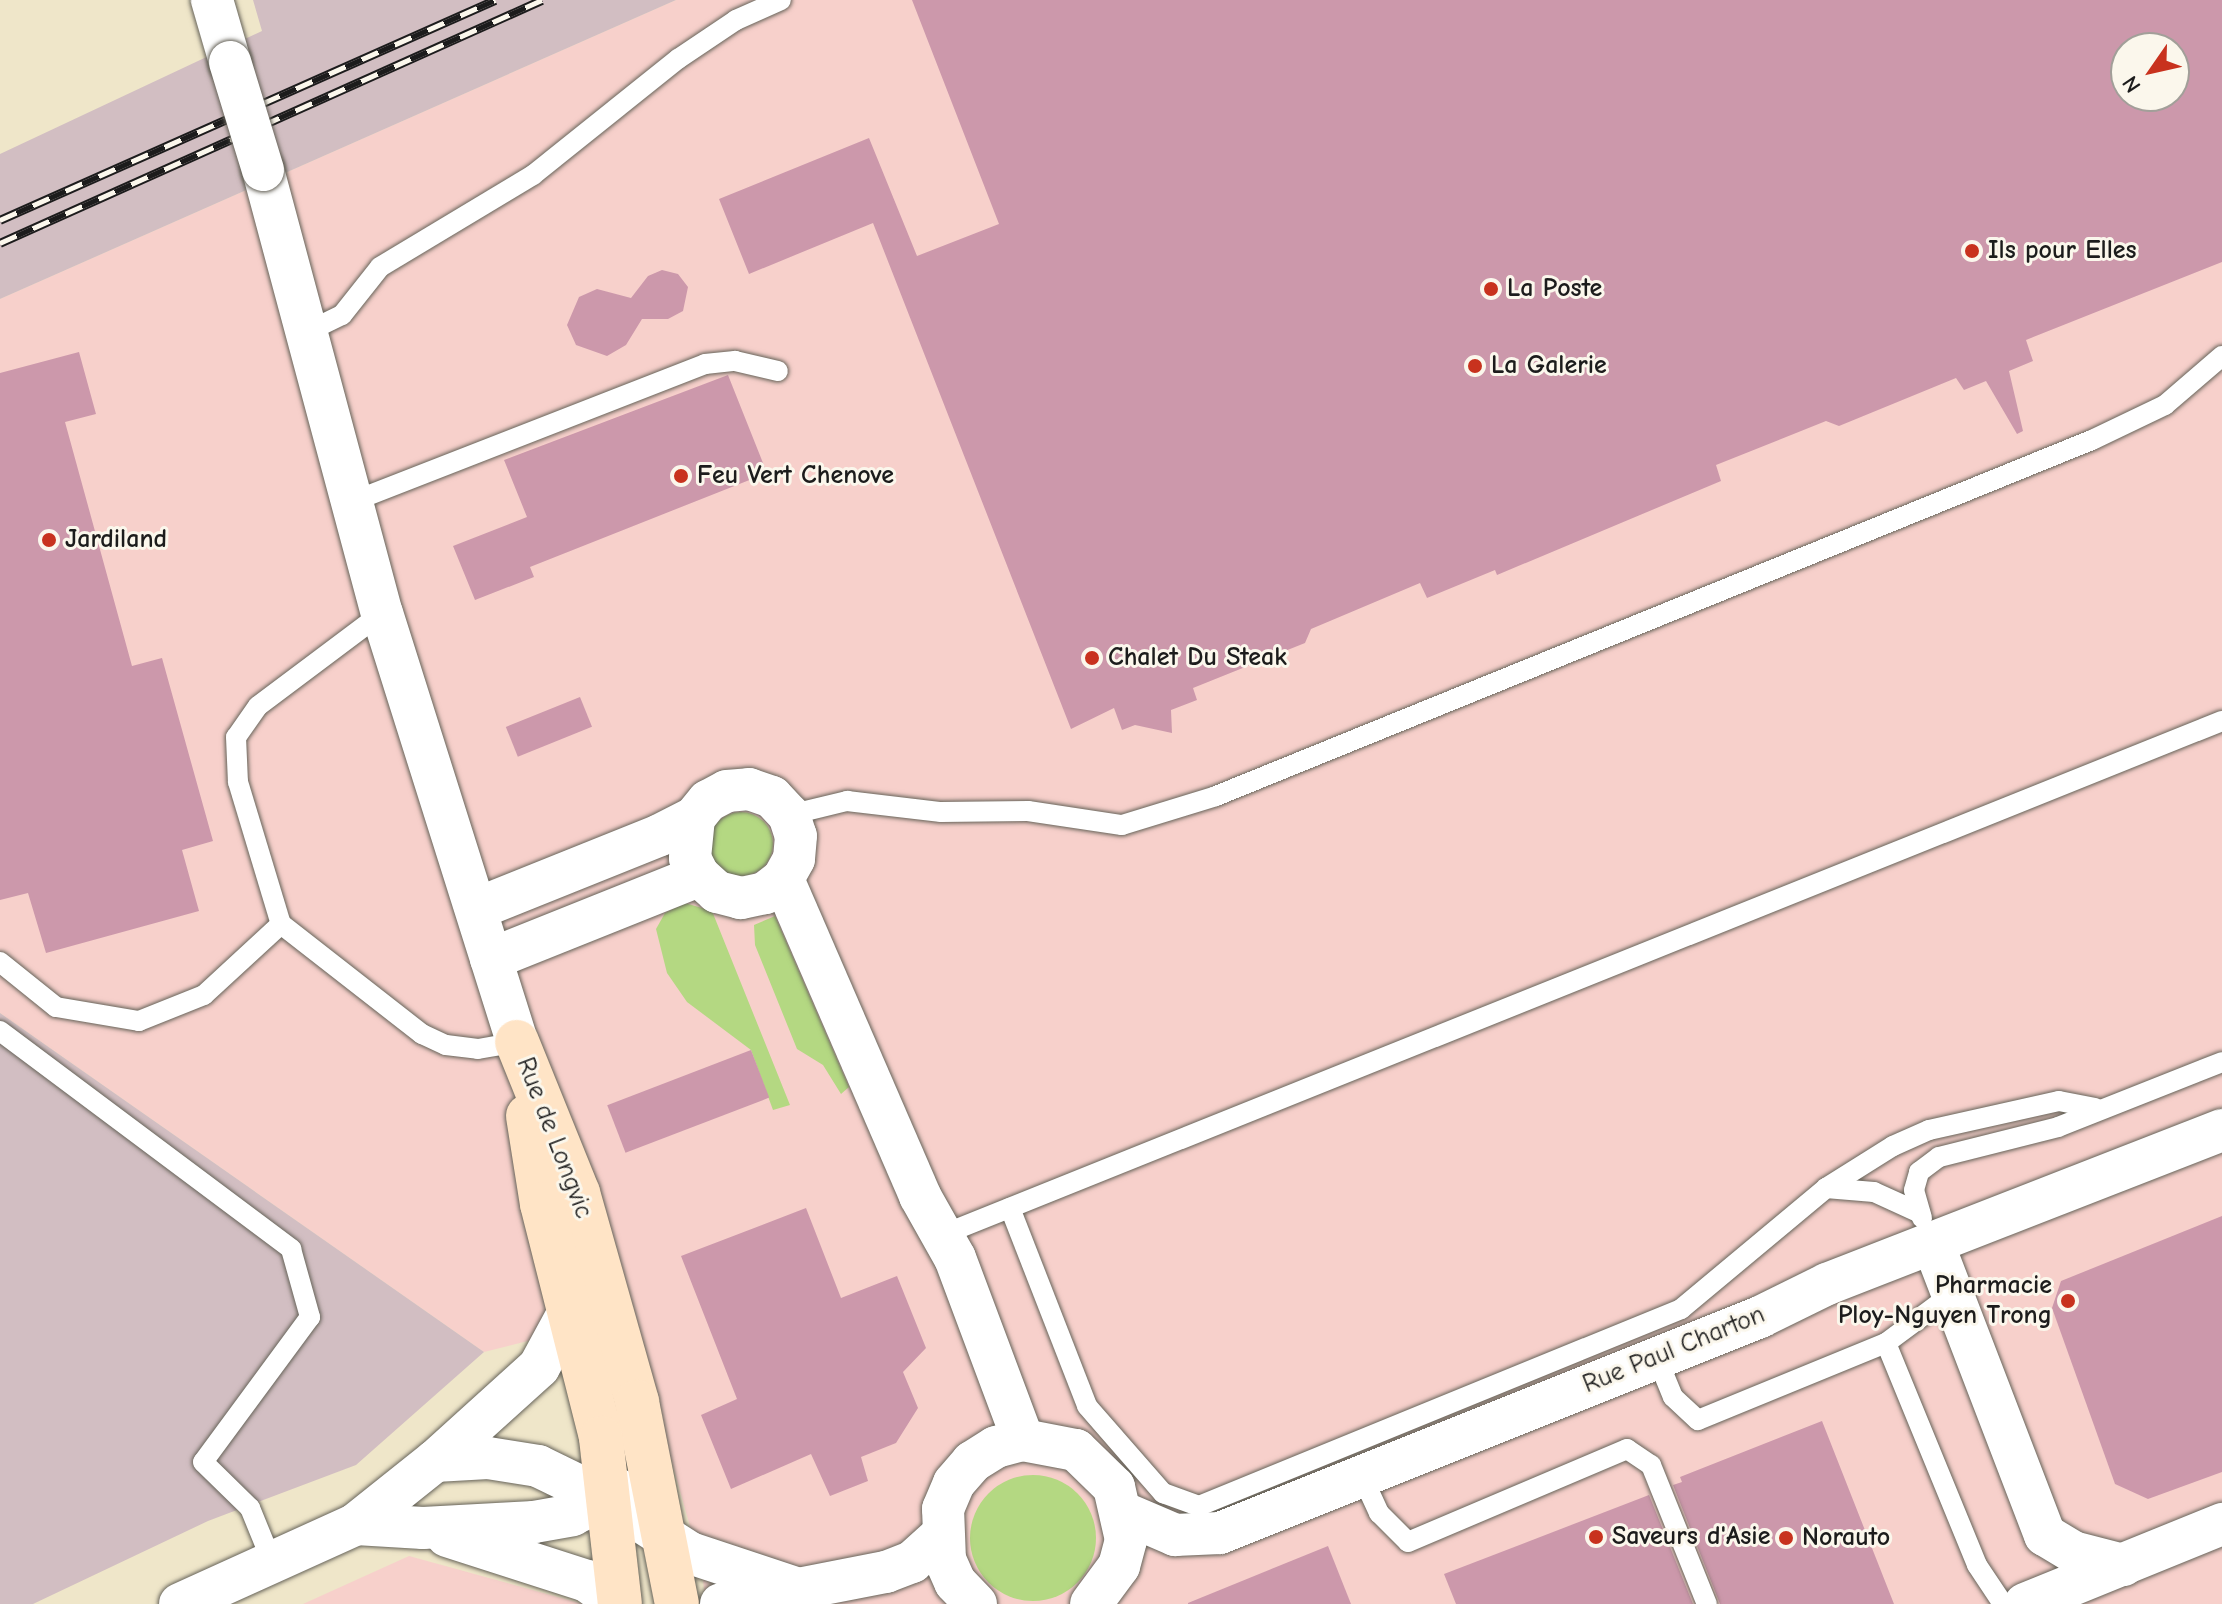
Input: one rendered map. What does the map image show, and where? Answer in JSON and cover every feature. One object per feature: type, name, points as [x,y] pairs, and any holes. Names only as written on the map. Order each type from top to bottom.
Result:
[{"type":"street","points":[[212,0],[309,331],[382,613],[517,1042]]},
{"type":"street","points":[[476,909],[694,818],[708,801],[727,791],[749,789],[772,797],[789,815],[795,847],[783,879],[765,893],[741,898],[717,892],[699,876],[689,848],[694,818]]},
{"type":"street","points":[[491,959],[699,876]]},
{"type":"street","points":[[783,879],[920,1196],[942,1235],[987,1335],[1023,1440]]},
{"type":"street","name":"Rue de Longvic","points":[[517,1042],[542,1204],[571,1308],[601,1438],[619,1604]]},
{"type":"street","name":"Rue de Longvic","points":[[517,1042],[578,1193],[652,1469],[677,1604]]},
{"type":"street","name":"Rue Paul Charton","points":[[1124,1513],[1156,1529],[1196,1537],[1362,1476],[1657,1358],[1827,1284],[1927,1230],[2222,1130]]},
{"type":"street","points":[[1927,1230],[2045,1535],[2037,1567],[2014,1604]]},
{"type":"street","points":[[180,1604],[356,1524],[435,1461],[539,1367],[571,1308]]},
{"type":"street","points":[[976,1604],[955,1582],[940,1537],[943,1509],[954,1483],[996,1447],[1023,1440],[1050,1441],[1098,1465],[1114,1487],[1124,1513],[1126,1540],[1119,1566],[1091,1604]]},
{"type":"street","points":[[435,1461],[488,1458],[538,1466],[608,1500],[667,1541],[799,1589]]},
{"type":"street","points":[[356,1524],[423,1528],[534,1522],[572,1515],[608,1500],[652,1469]]},
{"type":"street","points":[[423,1528],[587,1581],[619,1604]]},
{"type":"street","points":[[2025,1604],[2123,1565],[2214,1534]]},
{"type":"street","points":[[2045,1535],[2073,1552],[2123,1565]]},
{"type":"street","points":[[721,1604],[912,1562],[940,1537]]},
{"type":"lane","points":[[309,331],[342,315],[380,267],[533,175],[678,59],[736,20],[781,0]]},
{"type":"lane","points":[[789,815],[847,801],[941,812],[1028,811],[1122,825],[1216,796],[2092,440],[2165,405],[2222,356]]},
{"type":"lane","points":[[354,501],[705,364],[735,361],[778,371]]},
{"type":"lane","points":[[382,613],[258,706],[236,737],[238,782],[281,924],[422,1034],[446,1045],[478,1049],[517,1042]]},
{"type":"lane","points":[[942,1235],[2222,721]]},
{"type":"lane","points":[[0,962],[56,1007],[139,1021],[204,995],[281,924]]},
{"type":"lane","points":[[0,1031],[291,1249],[310,1317],[203,1462],[250,1508],[272,1562]]},
{"type":"lane","points":[[1927,1230],[1914,1190],[1919,1172],[1939,1157],[2058,1127],[2095,1108],[2222,1062]]},
{"type":"lane","points":[[1010,1208],[1087,1406],[1163,1493],[1199,1506],[1681,1309],[1826,1188],[1893,1146],[1929,1130],[2059,1101],[2095,1108]]},
{"type":"lane","points":[[1826,1188],[1874,1192],[1927,1230]]},
{"type":"lane","points":[[1657,1358],[1673,1397],[1698,1420],[1886,1343],[1952,1294]]},
{"type":"lane","points":[[1886,1343],[1977,1565],[2003,1604]]},
{"type":"lane","points":[[1362,1476],[1379,1513],[1408,1542],[1627,1449],[1651,1465],[1707,1604]]},
{"type":"shaded area","points":[[253,0],[676,0],[0,299],[0,154],[262,31]]},
{"type":"shaded area","points":[[676,0],[2222,0],[2222,1604],[706,1604],[701,1565],[630,1315],[484,1352],[0,1013],[0,299]]},
{"type":"shaded area","points":[[0,1013],[484,1352],[356,1465],[208,1521],[33,1604],[0,1604]]},
{"type":"shaded area","points":[[409,1556],[583,1604],[303,1604]]},
{"type":"green space","points":[[735,812],[747,812],[764,821],[771,832],[771,856],[764,867],[747,876],[735,876],[723,871],[714,862],[709,850],[709,838],[714,826],[723,817]]},
{"type":"green space","points":[[685,903],[712,911],[790,1105],[773,1110],[751,1050],[687,1002],[667,973],[656,929],[665,913]]},
{"type":"green space","points":[[775,916],[849,1087],[841,1094],[823,1065],[797,1049],[755,945],[754,925]]},
{"type":"green space","points":[[1033,1475],[1057,1480],[1078,1493],[1091,1514],[1096,1538],[1091,1562],[1078,1583],[1057,1596],[1033,1601],[1009,1596],[988,1583],[975,1562],[970,1538],[975,1514],[988,1493],[1009,1480]]},
{"type":"building","name":"La Galerie","points":[[912,0],[2222,0],[2222,262],[2026,340],[2033,361],[2009,371],[2023,431],[2017,434],[1986,381],[1964,390],[1956,378],[1839,426],[1826,421],[1716,465],[1721,481],[1497,575],[1495,570],[1427,598],[1420,583],[1311,629],[1305,643],[1193,688],[1197,700],[1171,710],[1172,733],[1135,725],[1122,730],[1114,708],[1071,729],[873,223],[749,274],[719,199],[869,138],[917,256],[999,224]]},
{"type":"building","points":[[662,270],[678,274],[688,287],[683,311],[668,319],[642,319],[626,345],[607,356],[576,345],[567,325],[579,297],[597,289],[631,298],[648,276]]},
{"type":"building","name":"Jardiland","points":[[79,352],[96,414],[65,422],[132,666],[162,658],[213,841],[182,850],[199,911],[46,953],[28,893],[0,900],[0,373]]},
{"type":"building","points":[[728,375],[767,473],[530,567],[534,577],[475,600],[453,546],[527,517],[504,460]]},
{"type":"building","points":[[580,697],[592,727],[518,757],[506,727]]},
{"type":"building","points":[[751,1050],[769,1098],[626,1153],[607,1105]]},
{"type":"building","points":[[806,1208],[841,1298],[897,1276],[926,1348],[903,1372],[918,1408],[896,1443],[861,1457],[868,1481],[830,1496],[811,1454],[731,1489],[701,1415],[737,1399],[681,1256]]},
{"type":"building","points":[[2222,1216],[2222,1472],[2148,1499],[2115,1484],[2052,1308],[2061,1281]]},
{"type":"building","name":"Norauto","points":[[1822,1421],[1894,1604],[1720,1604],[1673,1485],[1682,1482],[1680,1477]]},
{"type":"building","name":"Saveurs d'Asie","points":[[1649,1495],[1693,1604],[1456,1604],[1444,1574]]},
{"type":"building","points":[[1328,1546],[1351,1604],[1188,1604],[1188,1603]]},
{"type":"railway","points":[[0,220],[495,0]]},
{"type":"railway","points":[[0,243],[542,0]]},
{"type":"place","name":"Ils pour Elles","points":[[1972,251]]},
{"type":"place","name":"La Poste","points":[[1491,289]]},
{"type":"place","name":"La Galerie","points":[[1475,366]]},
{"type":"place","name":"Feu Vert Chenove","points":[[681,476]]},
{"type":"place","name":"Jardiland","points":[[49,540]]},
{"type":"place","name":"Chalet Du Steak","points":[[1092,658]]},
{"type":"place","name":"Pharmacie Ploy-Nguyen Trong","points":[[2068,1301]]},
{"type":"place","name":"Saveurs d'Asie","points":[[1596,1537]]},
{"type":"place","name":"Norauto","points":[[1786,1538]]}]
